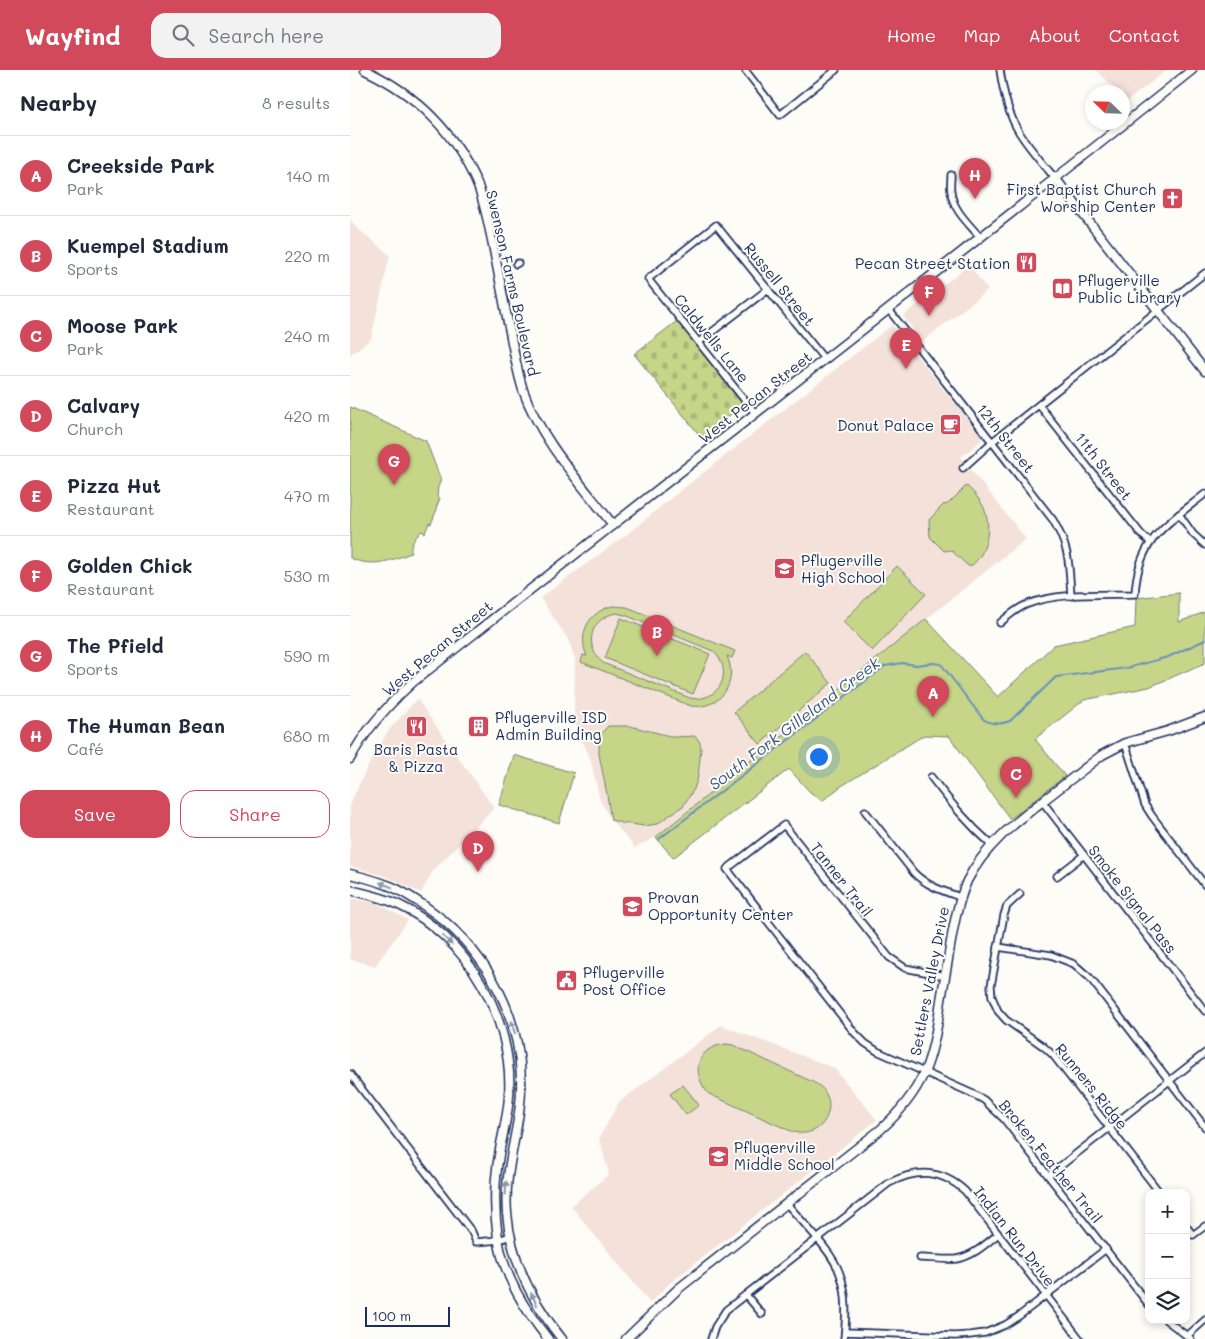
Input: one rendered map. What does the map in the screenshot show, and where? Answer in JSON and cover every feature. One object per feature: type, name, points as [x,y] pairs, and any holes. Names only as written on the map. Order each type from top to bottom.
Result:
[{"type":"main road","name":"Swenson Farms Boulevard","points":[[365,70],[391,83],[415,100],[442,126],[464,157],[482,199],[489,225],[517,364],[532,412],[553,447],[613,525]]},
{"type":"main road","name":"West Pecan Street","points":[[350,759],[380,716],[408,687],[1192,70]]},
{"type":"main road","points":[[1055,178],[1205,371]]},
{"type":"main road","name":"Settlers Valley Drive","points":[[626,1339],[678,1289],[880,1130],[893,1118],[912,1094],[931,1054],[960,897],[977,864],[1004,832],[1102,755],[1124,743],[1204,719]]},
{"type":"main road","points":[[350,874],[391,886],[414,898],[438,916],[468,944],[489,973],[501,994],[515,1034],[521,1079],[520,1104],[507,1175],[506,1196],[510,1236],[522,1276],[538,1307],[562,1339]]},
{"type":"main road","points":[[350,890],[376,896],[397,904],[434,928],[460,953],[490,999],[507,1055],[509,1079],[509,1096],[498,1156],[496,1190],[499,1240],[504,1260],[519,1297],[548,1339]]},
{"type":"main road","points":[[409,910],[414,898]]},
{"type":"main road","points":[[490,999],[501,994]]},
{"type":"main road","points":[[509,1079],[521,1079]]},
{"type":"main road","points":[[504,1130],[515,1133]]},
{"type":"street","points":[[745,70],[780,114],[836,70]]},
{"type":"street","points":[[1000,70],[1009,111],[1019,133],[1055,178]]},
{"type":"street","points":[[951,175],[950,192],[953,202],[980,237]]},
{"type":"street","name":"Russell Street","points":[[648,279],[716,225],[825,360]]},
{"type":"street","points":[[963,468],[993,441],[1205,273]]},
{"type":"street","name":"Caldwells Lane","points":[[648,279],[755,413]]},
{"type":"street","points":[[698,342],[768,289]]},
{"type":"street","name":"12th Street","points":[[889,310],[1053,520],[1066,546],[1069,560],[1071,596]]},
{"type":"street","name":"11th Street","points":[[1039,405],[1141,534],[1150,542]]},
{"type":"street","points":[[1000,623],[1026,604],[1045,598],[1135,594],[1139,567],[1150,542],[1179,514],[1205,494]]},
{"type":"street","points":[[1179,514],[1193,534],[1205,544]]},
{"type":"street","points":[[1124,743],[1145,805],[1205,885]]},
{"type":"street","points":[[931,778],[962,816],[992,845]]},
{"type":"street","name":"Smoke Signal Pass","points":[[1042,802],[1205,1011]]},
{"type":"street","points":[[865,811],[920,879],[934,888],[960,897]]},
{"type":"street","name":"Tanner Trail","points":[[726,869],[784,825],[889,958],[905,968],[945,976]]},
{"type":"street","points":[[1057,876],[1084,855]]},
{"type":"street","name":"Broken Feather Trail","points":[[726,869],[860,1038],[877,1051],[971,1093],[993,1108],[1004,1119],[1145,1300]]},
{"type":"street","name":"Runners Ridge","points":[[1020,894],[1007,906],[1004,915],[991,986],[992,998],[998,1011],[1006,1020],[1053,1055],[1157,1189]]},
{"type":"street","points":[[998,947],[1051,955],[1074,964],[1090,978],[1205,1127]]},
{"type":"street","points":[[1049,1175],[1205,1053]]},
{"type":"street","points":[[350,1074],[472,1232],[476,1242],[499,1240],[510,1236]]},
{"type":"street","name":"Indian Run Drive","points":[[711,1339],[714,1327],[726,1310],[889,1183],[902,1176],[926,1173],[944,1177],[965,1192],[1080,1339]]},
{"type":"street","points":[[787,1204],[832,1258],[840,1274],[845,1295],[845,1336],[986,1336],[1005,1325],[1106,1249]]},
{"type":"street","points":[[1190,1231],[1193,1235],[1205,1226]]},
{"type":"street","points":[[920,1258],[956,1258],[966,1256],[978,1250],[998,1234]]},
{"type":"street","points":[[746,1295],[762,1314]]},
{"type":"street","points":[[1171,1324],[1189,1337],[1205,1320]]},
{"type":"shaded area","points":[[1096,70],[1167,70],[1130,99],[1130,85],[1111,85]]},
{"type":"shaded area","points":[[350,219],[358,229],[390,255],[371,339],[350,355]]},
{"type":"shaded area","points":[[969,265],[988,290],[923,341],[903,316]]},
{"type":"shaded area","name":"Pflugerville High School","points":[[892,325],[983,438],[961,457],[1026,539],[656,837],[635,848],[611,820],[600,800],[590,758],[575,723],[575,659],[568,639],[540,598],[630,532]]},
{"type":"shaded area","points":[[417,699],[494,808],[433,871],[421,893],[388,877],[350,866],[350,804],[367,768],[388,731]]},
{"type":"shaded area","points":[[350,898],[377,903],[408,920],[375,966],[350,959]]},
{"type":"shaded area","name":"Pflugerville Middle School","points":[[721,1025],[834,1068],[877,1120],[670,1283],[650,1303],[571,1206],[609,1174],[599,1138],[619,1102]]},
{"type":"green space","points":[[677,321],[743,405],[701,437],[634,354]]},
{"type":"green space","points":[[350,407],[426,441],[441,480],[437,497],[440,498],[431,524],[429,523],[425,533],[421,531],[415,539],[411,546],[411,553],[388,561],[366,563],[350,558]]},
{"type":"green space","points":[[967,486],[977,496],[988,523],[988,532],[981,555],[971,566],[968,566],[951,550],[944,551],[930,537],[929,520],[943,505],[948,504]]},
{"type":"green space","points":[[897,566],[926,594],[872,651],[843,622]]},
{"type":"green space","points":[[1179,593],[1179,622],[1205,612],[1205,663],[1149,687],[1084,700],[1036,738],[1065,776],[1010,819],[949,736],[924,735],[840,787],[822,801],[810,792],[789,769],[673,858],[656,837],[926,619],[998,697],[1054,645],[1135,627],[1136,598]]},
{"type":"green space","points":[[613,606],[627,607],[735,651],[732,658],[727,656],[731,676],[729,685],[724,693],[711,704],[691,706],[581,662],[583,655],[587,656],[583,640],[587,625],[597,613]],"holes":[[[616,613],[713,651],[720,659],[723,667],[721,684],[716,691],[709,696],[690,698],[603,663],[593,649],[591,641],[595,627],[607,616]]]},
{"type":"green space","points":[[621,618],[710,654],[693,694],[605,658]]},
{"type":"green space","points":[[805,651],[831,683],[760,744],[734,712]]},
{"type":"green space","points":[[608,726],[630,726],[674,737],[694,736],[698,739],[701,748],[698,777],[694,789],[683,806],[657,824],[645,826],[611,820],[599,754],[599,736]]},
{"type":"green space","points":[[514,755],[574,773],[559,823],[499,805]]},
{"type":"green space","points":[[726,1044],[733,1045],[820,1086],[826,1094],[829,1105],[824,1122],[820,1127],[807,1133],[793,1132],[709,1094],[699,1078],[699,1062],[708,1050]]},
{"type":"green space","points":[[683,1085],[699,1105],[686,1115],[670,1094]]},
{"type":"waterway","name":"South Fork Gilleland Creek","points":[[659,839],[885,666],[902,663],[916,665],[941,664],[983,719],[999,724],[1010,721],[1056,677],[1127,668],[1168,657],[1205,640]]},
{"type":"place","name":"First Baptist Church Worship Center","points":[[1172,198]]},
{"type":"place","name":"The Human Bean","points":[[975,199]]},
{"type":"place","name":"Pecan Street Station","points":[[1026,263]]},
{"type":"place","name":"Pflugerville Public Library","points":[[1062,289]]},
{"type":"place","name":"Golden Chick","points":[[929,316]]},
{"type":"place","name":"Pizza Hut","points":[[906,369]]},
{"type":"place","name":"Donut Palace","points":[[950,425]]},
{"type":"place","name":"The Pfield","points":[[394,485]]},
{"type":"place","name":"Pflugerville High School","points":[[785,569]]},
{"type":"place","name":"Kuempel Stadium","points":[[657,656]]},
{"type":"place","name":"Creekside Park","points":[[933,717]]},
{"type":"place","name":"Baris Pasta & Pizza","points":[[416,726]]},
{"type":"place","name":"Pflugerville ISD Admin Building","points":[[479,726]]},
{"type":"place","name":"Moose Park","points":[[1016,798]]},
{"type":"place","name":"Calvary","points":[[478,872]]},
{"type":"place","name":"Provan Opportunity Center","points":[[632,906]]},
{"type":"place","name":"Pflugerville Post Office","points":[[567,981]]},
{"type":"place","name":"Pflugerville Middle School","points":[[718,1156]]}]
